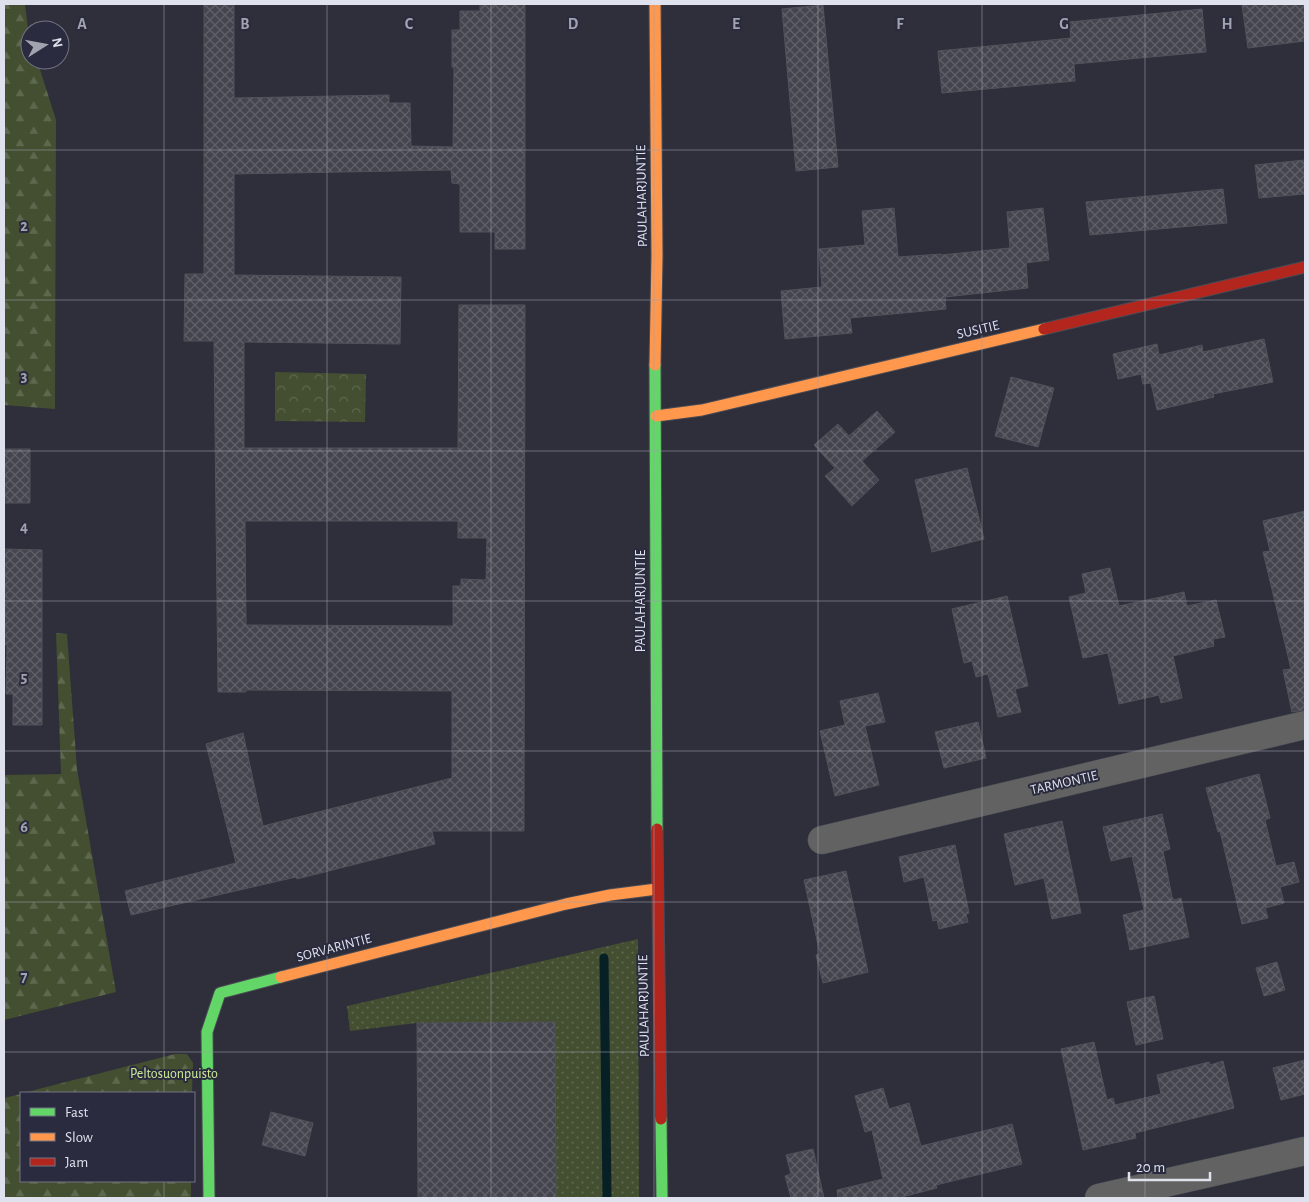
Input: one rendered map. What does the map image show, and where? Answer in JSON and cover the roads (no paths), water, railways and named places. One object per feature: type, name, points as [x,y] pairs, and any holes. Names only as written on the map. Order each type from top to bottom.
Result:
[{"type":"street","name":"PAULAHARJUNTIE","points":[[655,4],[657,889],[662,1198]]},
{"type":"street","name":"SUSITIE","points":[[656,416],[702,410],[1305,267]]},
{"type":"street","name":"TARMONTIE","points":[[822,840],[1305,725]]},
{"type":"street","name":"SORVARINTIE","points":[[209,1198],[207,1032],[220,994],[566,904],[610,895],[657,889]]},
{"type":"street","points":[[1100,1198],[1305,1150]]},
{"type":"waterway","points":[[604,958],[607,1198]]},
{"type":"park label","name":"Peltosuonpuisto","points":[[174,1074]]}]
